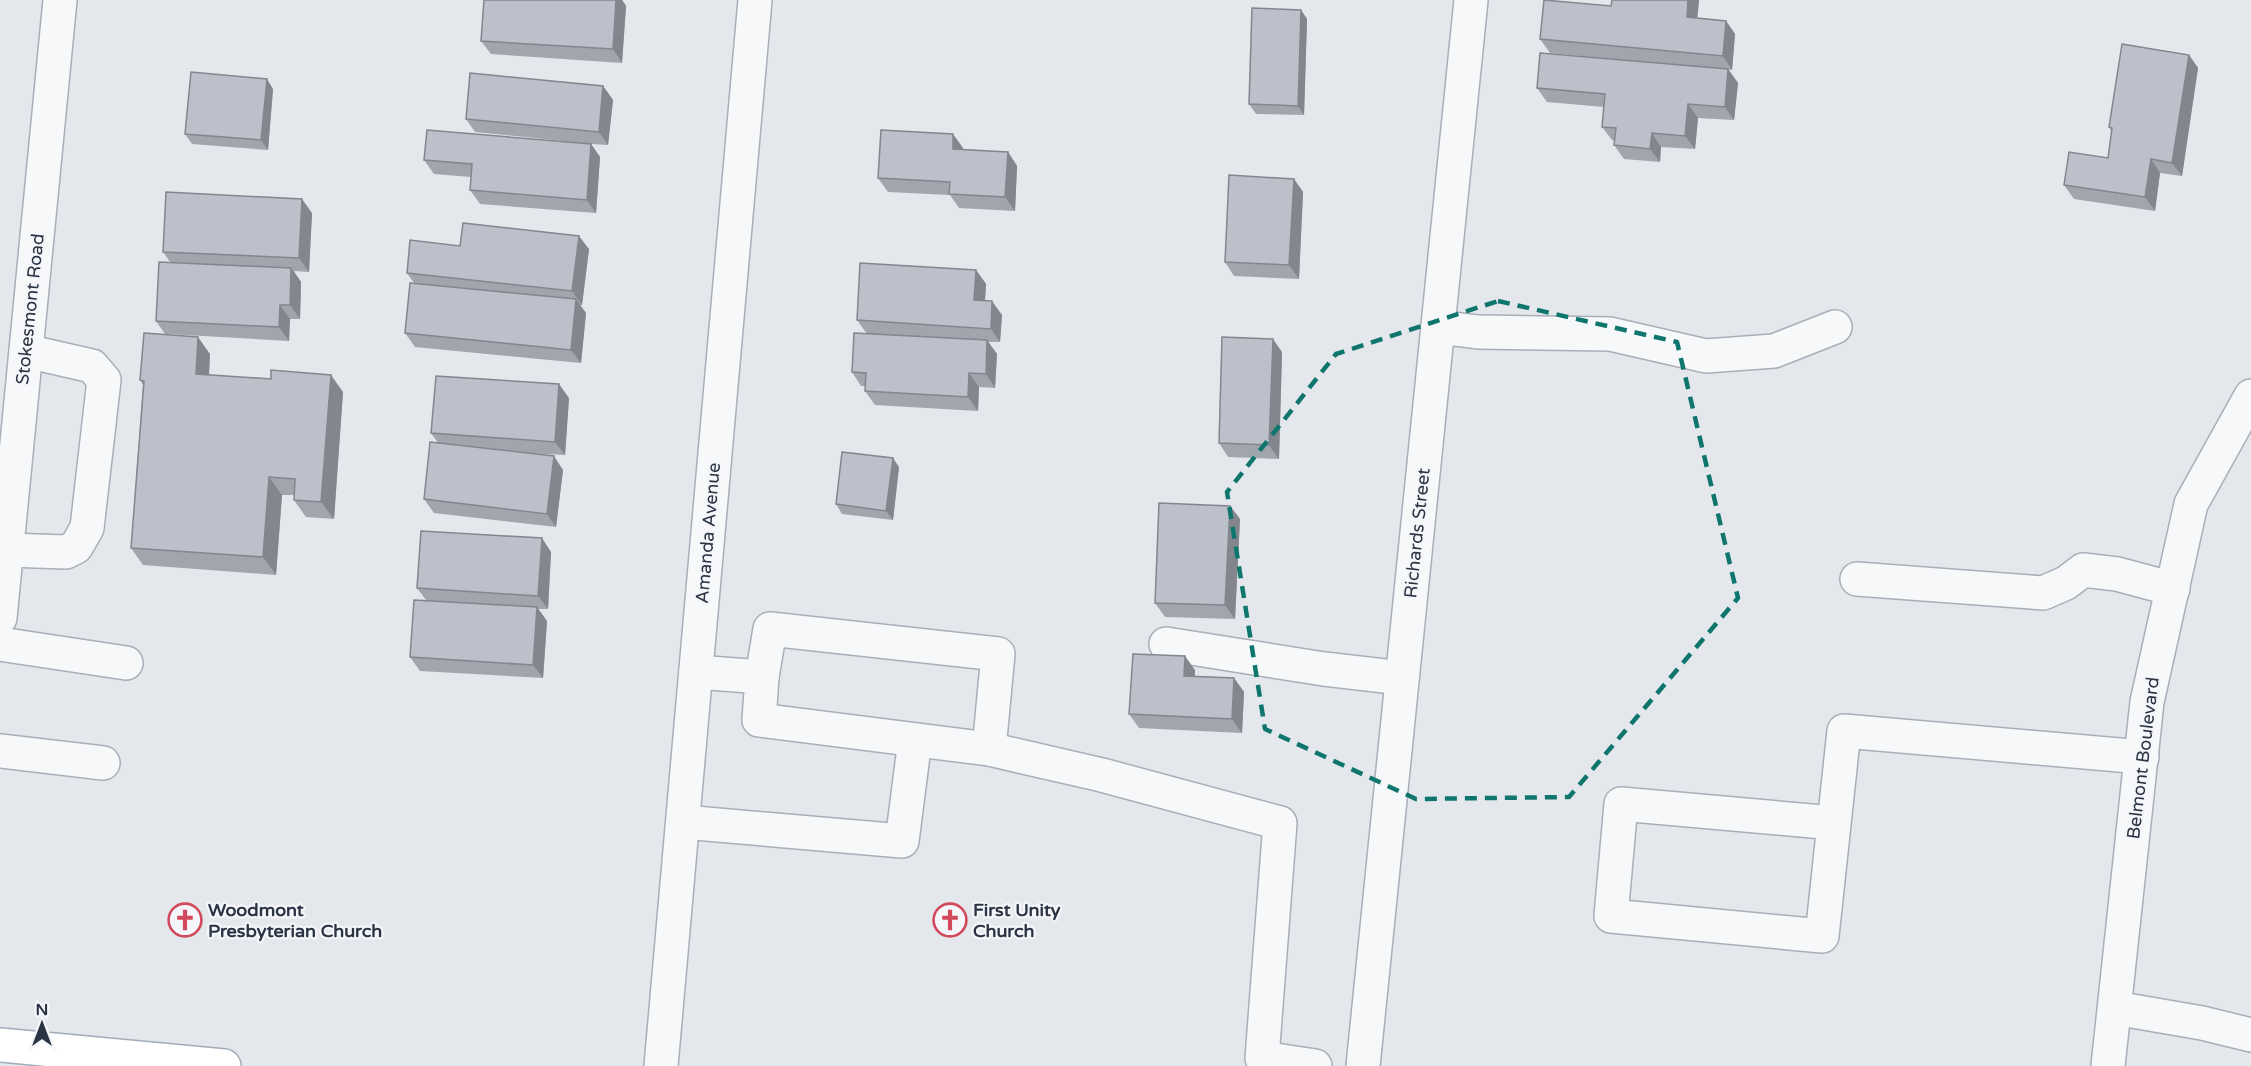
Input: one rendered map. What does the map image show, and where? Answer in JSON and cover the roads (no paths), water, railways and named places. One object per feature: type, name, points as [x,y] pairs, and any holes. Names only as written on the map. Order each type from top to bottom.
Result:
[{"type":"main road","points":[[0,1045],[224,1066]]},
{"type":"street","name":"Stokesmont Road","points":[[0,618],[60,0]]},
{"type":"street","name":"Amanda Avenue","points":[[661,1066],[755,0]]},
{"type":"street","name":"Richards Street","points":[[1363,1066],[1471,0]]},
{"type":"street","points":[[1438,327],[1478,332],[1610,334],[1706,356],[1774,351],[1834,327]]},
{"type":"street","points":[[7,550],[66,552],[76,547],[87,528],[104,380],[93,366],[26,351]]},
{"type":"street","name":"Belmont Boulevard","points":[[2108,1066],[2147,702],[2191,504],[2251,396]]},
{"type":"street","points":[[1857,579],[2043,593],[2066,583],[2083,570],[2116,574],[2172,589]]},
{"type":"street","points":[[989,749],[998,654],[770,629],[762,677],[759,720],[989,749],[1102,775],[1280,823],[1262,1058],[1315,1066]]},
{"type":"street","points":[[0,644],[126,663]]},
{"type":"street","points":[[1166,645],[1324,669],[1402,678]]},
{"type":"street","points":[[696,672],[762,677]]},
{"type":"street","points":[[1834,823],[1621,804],[1611,916],[1822,936],[1844,731],[2142,757]]},
{"type":"street","points":[[682,822],[902,841],[915,740]]},
{"type":"street","points":[[0,751],[103,763]]},
{"type":"street","points":[[2115,1008],[2202,1023],[2251,1035]]},
{"type":"place","name":"Woodmont Presbyterian Church","points":[[185,920]]},
{"type":"place","name":"First Unity Church","points":[[950,920]]}]
